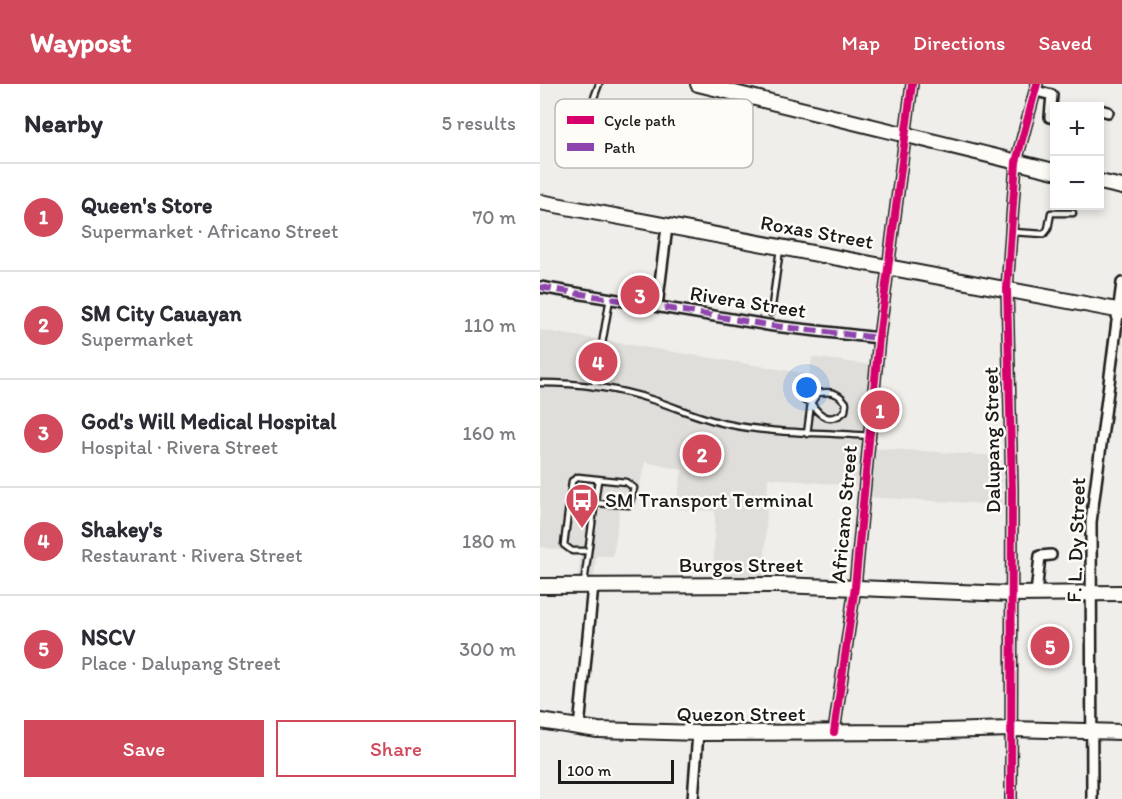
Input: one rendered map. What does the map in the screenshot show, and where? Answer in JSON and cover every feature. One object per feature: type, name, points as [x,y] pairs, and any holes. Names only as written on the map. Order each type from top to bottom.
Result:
[{"type":"street","name":"Africano Street","points":[[834,732],[855,587],[879,338],[912,84]]},
{"type":"street","points":[[706,85],[1050,170]]},
{"type":"street","points":[[1037,87],[1052,95],[1051,102]]},
{"type":"street","name":"Dalupang Street","points":[[1011,799],[1007,289],[1017,162],[1037,87]]},
{"type":"street","points":[[1104,183],[1122,187]]},
{"type":"street","name":"Roxas Street","points":[[540,202],[1120,310]]},
{"type":"street","points":[[657,306],[667,227]]},
{"type":"street","name":"F. L. Dy Street","points":[[1092,799],[1092,514],[1122,283]]},
{"type":"street","name":"Rivera Street","points":[[540,287],[774,326],[879,338]]},
{"type":"street","points":[[1036,594],[1040,556],[1051,555]]},
{"type":"street","name":"Burgos Street","points":[[540,586],[855,587],[1011,594],[1122,593]]},
{"type":"street","points":[[579,728],[588,586]]},
{"type":"street","name":"Quezon Street","points":[[540,721],[579,728],[698,733],[1011,729],[1122,732]]},
{"type":"street","points":[[693,799],[698,733]]},
{"type":"lane","points":[[593,99],[599,84]]},
{"type":"lane","points":[[1012,232],[1044,234],[1052,213],[1073,213]]},
{"type":"lane","points":[[771,313],[780,246]]},
{"type":"lane","points":[[601,350],[610,298]]},
{"type":"lane","points":[[594,387],[599,360]]},
{"type":"lane","points":[[540,383],[566,383],[594,387],[650,399],[726,424],[807,434],[869,436]]},
{"type":"lane","points":[[805,401],[812,403],[818,414],[828,419],[839,417],[845,411],[846,402],[840,394],[830,391],[818,393],[812,403],[807,434]]},
{"type":"lane","points":[[588,551],[572,551],[564,545],[570,483],[578,477],[630,484],[634,488],[633,498],[629,505],[593,503]]},
{"type":"lane","points":[[588,586],[588,551],[598,480]]},
{"type":"shaded area","points":[[540,330],[809,374],[812,357],[872,365],[861,487],[768,478],[764,582],[713,584],[715,511],[675,509],[682,470],[645,462],[635,509],[620,508],[613,556],[596,556],[594,581],[577,583],[581,553],[540,547]]},
{"type":"shaded area","points":[[874,448],[1000,456],[1003,505],[867,497]]},
{"type":"marked path","points":[[540,287],[774,326],[879,338]]},
{"type":"cycle path","points":[[834,732],[855,587],[879,338],[912,84]]},
{"type":"cycle path","points":[[1011,799],[1012,490],[1007,289],[1016,162],[1037,84]]},
{"type":"place","name":"God's Will Medical Hospital","points":[[640,295]]},
{"type":"place","name":"Shakey's","points":[[598,362]]},
{"type":"place","name":"Queen's Store","points":[[880,410]]},
{"type":"place","name":"SM City Cauayan","points":[[702,454]]},
{"type":"place","name":"SM Transport Terminal","points":[[582,529]]},
{"type":"place","name":"NSCV","points":[[1050,646]]}]
